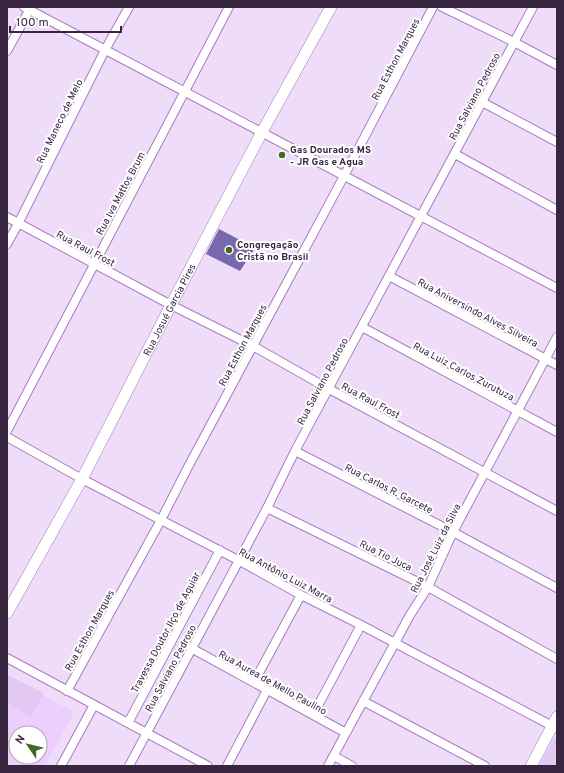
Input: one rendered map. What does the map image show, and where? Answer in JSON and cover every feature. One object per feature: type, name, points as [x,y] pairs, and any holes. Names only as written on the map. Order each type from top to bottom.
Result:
[{"type":"street","name":"Rua Maneco de Melo","points":[[7,244],[105,50],[129,7]]},
{"type":"street","name":"Rua Iva Mattos Brum","points":[[7,431],[229,7]]},
{"type":"street","name":"Rua Josué Garcia Pires","points":[[7,613],[82,479],[262,132],[331,7]]},
{"type":"street","name":"Rua Esthon Marques","points":[[67,691],[161,520],[188,466],[433,7]]},
{"type":"street","points":[[442,7],[557,65]]},
{"type":"street","name":"Rua Salviano Pedroso","points":[[129,766],[267,508],[295,451],[533,7]]},
{"type":"street","points":[[7,51],[28,8],[557,288]]},
{"type":"street","points":[[482,102],[557,142]]},
{"type":"street","points":[[455,154],[557,210]]},
{"type":"street","name":"Rua Raul Frost","points":[[7,218],[171,305],[253,346],[329,389],[557,511]]},
{"type":"street","name":"Rua Aniversindo Alves Silveira","points":[[389,276],[557,365]]},
{"type":"street","name":"Rua Luiz Carlos Zurutuza","points":[[362,327],[557,432]]},
{"type":"street","name":"Rua José Luiz da Silva","points":[[328,766],[410,615],[428,586],[453,532],[557,337]]},
{"type":"street","name":"Rua Antônio Luiz Marra","points":[[7,438],[82,479],[220,550],[301,595],[555,724]]},
{"type":"street","name":"Rua Carlos R. Garcete","points":[[295,451],[453,532],[557,588]]},
{"type":"street","name":"Rua Tio Juca","points":[[267,508],[428,586],[557,660]]},
{"type":"street","name":"Travessa Doutor Ilço de Aguiar","points":[[128,723],[220,550]]},
{"type":"street","points":[[254,682],[301,595]]},
{"type":"street","points":[[313,715],[361,625]]},
{"type":"street","name":"Rua Aurea de Mello Paulino","points":[[191,648],[346,733]]},
{"type":"street","points":[[7,658],[208,766]]},
{"type":"street","points":[[227,766],[267,690]]},
{"type":"street","points":[[363,701],[485,766]]},
{"type":"street","points":[[61,766],[94,705]]},
{"type":"street","points":[[531,766],[555,724]]},
{"type":"street","points":[[334,756],[352,766]]},
{"type":"shaded area","points":[[8,675],[44,693],[31,717],[7,703]]},
{"type":"shaded area","points":[[7,677],[74,712],[48,760],[48,725],[8,725],[8,765],[45,766],[7,766]]},
{"type":"shaded area","points":[[554,738],[557,738],[557,766],[539,766]]},
{"type":"building","name":"Congregação Cristã no Brasil","points":[[219,229],[255,248],[240,271],[206,254]]},
{"type":"place","name":"Gas Dourados MS - JR Gas e Agua","points":[[282,155]]},
{"type":"place","name":"Congregação Cristã no Brasil","points":[[229,250]]}]
